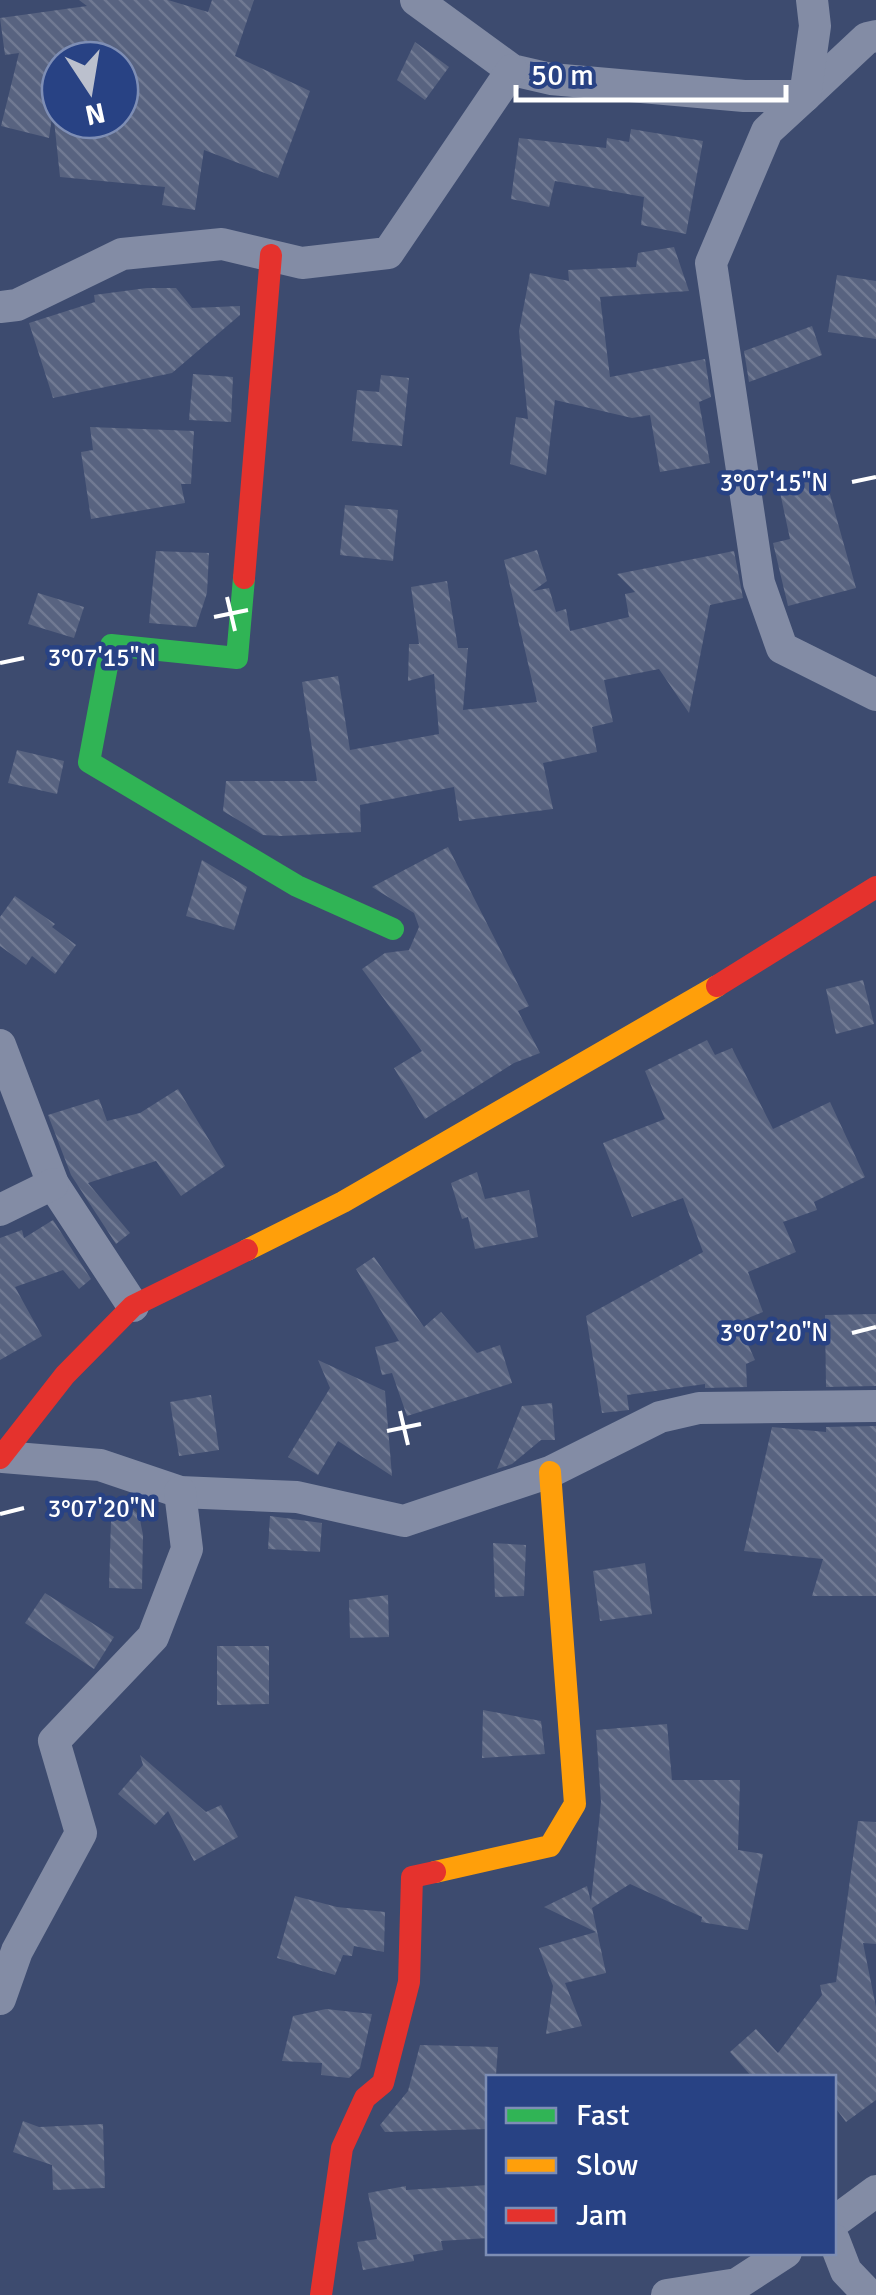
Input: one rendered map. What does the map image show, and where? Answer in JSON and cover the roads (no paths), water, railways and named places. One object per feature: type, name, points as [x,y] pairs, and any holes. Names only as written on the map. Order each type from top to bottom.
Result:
[{"type":"street","points":[[416,0],[512,70],[550,79],[744,96],[805,96]]},
{"type":"street","points":[[805,96],[815,26],[812,0]]},
{"type":"street","points":[[876,36],[868,38],[767,131],[711,263],[759,583],[782,648],[876,695]]},
{"type":"street","points":[[0,307],[17,305],[122,254],[222,244],[302,263],[388,253],[512,70]]},
{"type":"street","points":[[271,255],[237,658],[111,644],[89,762],[297,886],[393,929]]},
{"type":"street","points":[[2,1458],[65,1375],[133,1306],[343,1202],[661,1022],[876,886]]},
{"type":"street","points":[[0,1045],[53,1184],[133,1306]]},
{"type":"street","points":[[0,1210],[53,1184]]},
{"type":"street","points":[[2,1458],[100,1465],[180,1492],[297,1497],[404,1521],[550,1472],[660,1417],[699,1408],[876,1406]]},
{"type":"street","points":[[321,2295],[335,2162],[370,2090],[383,2083],[409,1982],[412,1877],[550,1846],[574,1804],[550,1472]]},
{"type":"street","points":[[0,1999],[17,1951],[81,1833],[54,1741],[152,1637],[186,1548],[180,1492]]},
{"type":"street","points":[[836,2221],[876,2191]]},
{"type":"street","points":[[836,2245],[846,2271],[870,2295]]},
{"type":"street","points":[[666,2295],[737,2284],[781,2255]]}]
